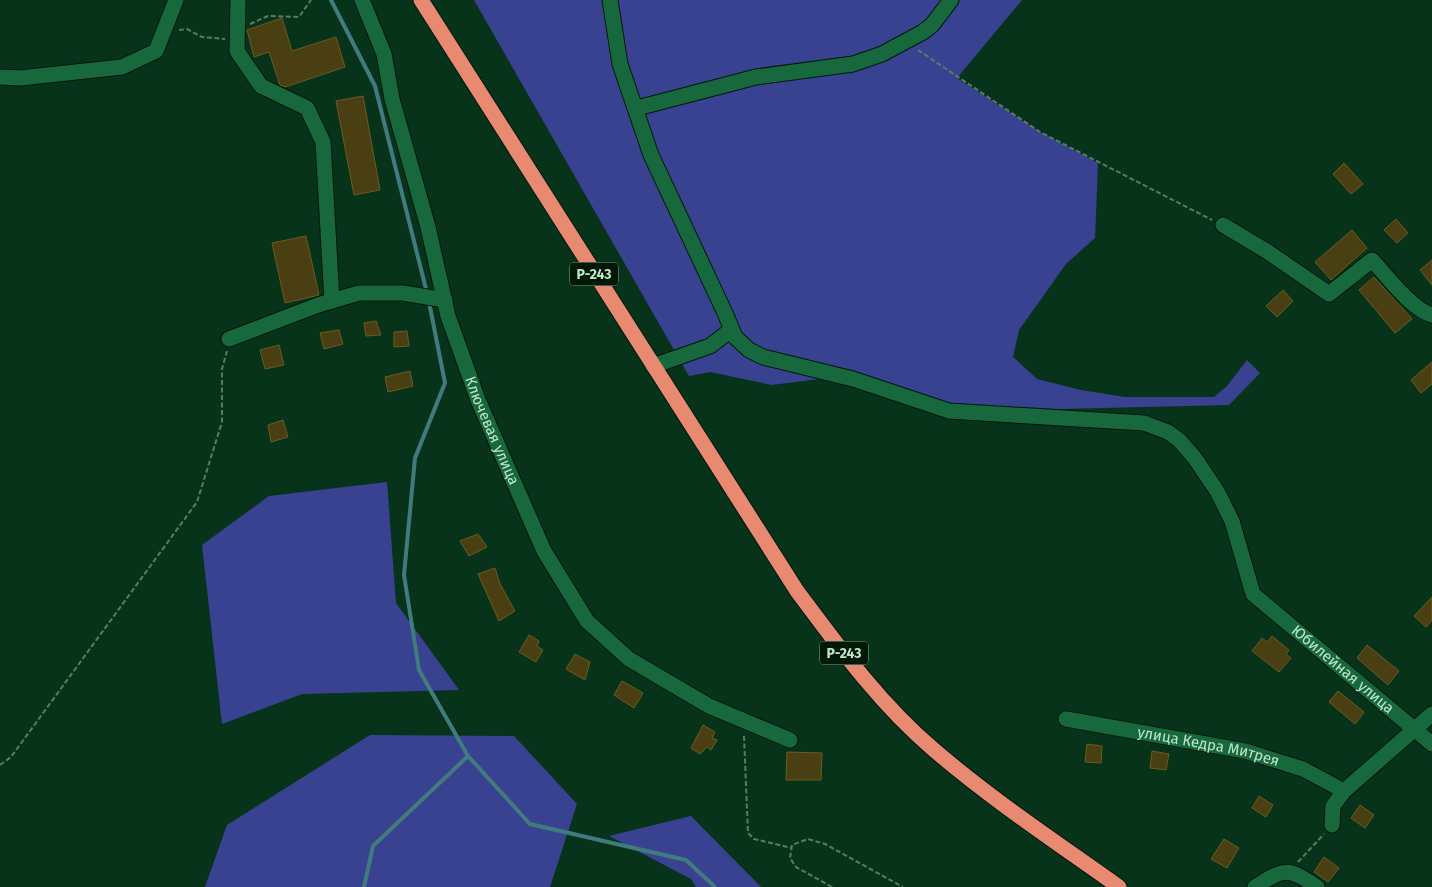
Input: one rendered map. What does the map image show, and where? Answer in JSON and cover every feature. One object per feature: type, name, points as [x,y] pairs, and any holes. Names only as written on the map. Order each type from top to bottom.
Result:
[{"type":"highway","name":"Р-243","points":[[421,0],[797,591],[882,698],[932,748],[1118,887]]},
{"type":"street","points":[[0,77],[20,78],[122,67],[156,51],[176,0]]},
{"type":"street","points":[[238,0],[238,51],[261,86],[307,108],[323,142],[332,301]]},
{"type":"street","name":"Ключевая улица","points":[[362,0],[384,54],[392,99],[428,227],[445,300],[478,400],[510,477],[544,551],[587,621],[629,659],[709,706],[790,740]]},
{"type":"street","points":[[610,0],[620,64],[637,108],[651,155],[726,313],[731,330],[710,346],[653,366]]},
{"type":"street","points":[[637,108],[756,77],[853,64],[882,54],[932,25],[951,0]]},
{"type":"street","points":[[1224,225],[1268,252],[1329,294],[1372,260],[1415,306],[1424,313],[1432,315]]},
{"type":"street","points":[[229,339],[359,293],[403,293],[445,300]]},
{"type":"street","name":"Юбилейная улица","points":[[731,330],[741,344],[763,357],[853,379],[949,411],[1144,423],[1168,432],[1194,457],[1216,491],[1232,521],[1253,594],[1432,744]]},
{"type":"street","points":[[1332,825],[1333,806],[1344,791],[1432,714]]},
{"type":"street","name":"улица Кедра Митрея","points":[[1066,719],[1245,751],[1303,769],[1344,791]]},
{"type":"street","points":[[1256,887],[1277,873],[1289,872],[1302,877],[1317,887]]},
{"type":"path","points":[[907,41],[937,64],[1040,132],[1224,225]]},
{"type":"path","points":[[0,765],[10,758],[197,502],[222,422],[222,369],[229,339]]},
{"type":"path","points":[[744,721],[744,766],[748,833],[754,839],[792,848]]},
{"type":"path","points":[[1289,872],[1332,825]]},
{"type":"path","points":[[832,887],[796,867],[790,858],[792,845],[808,839],[825,844],[903,887]]},
{"type":"shaded area","points":[[474,0],[1022,0],[957,78],[1040,132],[1098,163],[1095,238],[1066,264],[1019,330],[1013,357],[1037,379],[1081,390],[1125,397],[1214,397],[1227,386],[1247,360],[1260,373],[1229,405],[1057,409],[973,407],[819,379],[772,385],[710,372],[689,376]]},
{"type":"shaded area","points":[[387,482],[396,603],[459,690],[302,694],[222,724],[202,545],[269,496]]},
{"type":"shaded area","points":[[370,735],[514,736],[577,804],[550,887],[205,887],[227,825]]},
{"type":"shaded area","points":[[691,816],[761,887],[696,887],[691,879],[609,836]]},
{"type":"building","points":[[282,18],[292,51],[336,37],[345,67],[285,87],[280,85],[269,52],[254,57],[247,30]]},
{"type":"building","points":[[363,96],[380,190],[354,195],[336,101]]},
{"type":"building","points":[[1344,163],[1363,184],[1351,194],[1333,174]]},
{"type":"building","points":[[1396,219],[1408,233],[1397,243],[1384,230]]},
{"type":"building","points":[[1352,230],[1367,248],[1331,280],[1315,262]]},
{"type":"building","points":[[306,236],[319,295],[285,303],[272,243]]},
{"type":"building","points":[[1432,260],[1432,285],[1420,270]]},
{"type":"building","points":[[1374,277],[1412,319],[1395,333],[1359,290]]},
{"type":"building","points":[[1283,290],[1293,301],[1277,317],[1266,306]]},
{"type":"building","points":[[376,321],[381,335],[366,336],[364,323]]},
{"type":"building","points":[[339,330],[343,344],[324,349],[320,333]]},
{"type":"building","points":[[407,331],[409,346],[394,347],[394,332]]},
{"type":"building","points":[[279,345],[284,365],[265,369],[260,350]]},
{"type":"building","points":[[1432,362],[1432,384],[1421,393],[1411,380]]},
{"type":"building","points":[[410,371],[413,386],[388,392],[385,377]]},
{"type":"building","points":[[283,420],[288,437],[271,442],[268,425]]},
{"type":"building","points":[[478,534],[487,547],[469,556],[460,541]]},
{"type":"building","points":[[495,568],[500,584],[515,611],[499,621],[478,574]]},
{"type":"building","points":[[1432,597],[1432,620],[1426,627],[1414,616]]},
{"type":"building","points":[[529,635],[539,641],[537,646],[543,650],[536,662],[519,652]]},
{"type":"building","points":[[1272,636],[1289,650],[1286,654],[1291,658],[1279,672],[1252,651],[1262,638],[1267,642]]},
{"type":"building","points":[[1367,645],[1399,671],[1388,685],[1357,658]]},
{"type":"building","points":[[575,654],[590,662],[585,680],[566,669]]},
{"type":"building","points":[[622,681],[643,693],[634,708],[614,695]]},
{"type":"building","points":[[1338,691],[1364,712],[1355,724],[1329,702]]},
{"type":"building","points":[[703,725],[715,732],[712,738],[717,740],[711,750],[707,747],[700,754],[691,748]]},
{"type":"building","points":[[1087,744],[1102,746],[1101,763],[1085,762]]},
{"type":"building","points":[[1152,751],[1169,754],[1166,770],[1150,768]]},
{"type":"building","points":[[787,752],[822,753],[821,780],[786,780]]},
{"type":"building","points":[[1259,796],[1273,805],[1266,817],[1252,808]]},
{"type":"building","points":[[1360,805],[1374,815],[1365,828],[1351,818]]},
{"type":"building","points":[[1224,839],[1239,848],[1227,868],[1211,859]]},
{"type":"building","points":[[1324,857],[1339,868],[1328,882],[1314,872]]},
{"type":"waterway","points":[[331,0],[375,86],[427,293]]},
{"type":"waterway","points":[[429,302],[445,383],[415,458],[404,575],[419,670],[468,756],[530,824],[686,860],[715,887]]},
{"type":"waterway","points":[[364,887],[373,846],[468,756]]}]
